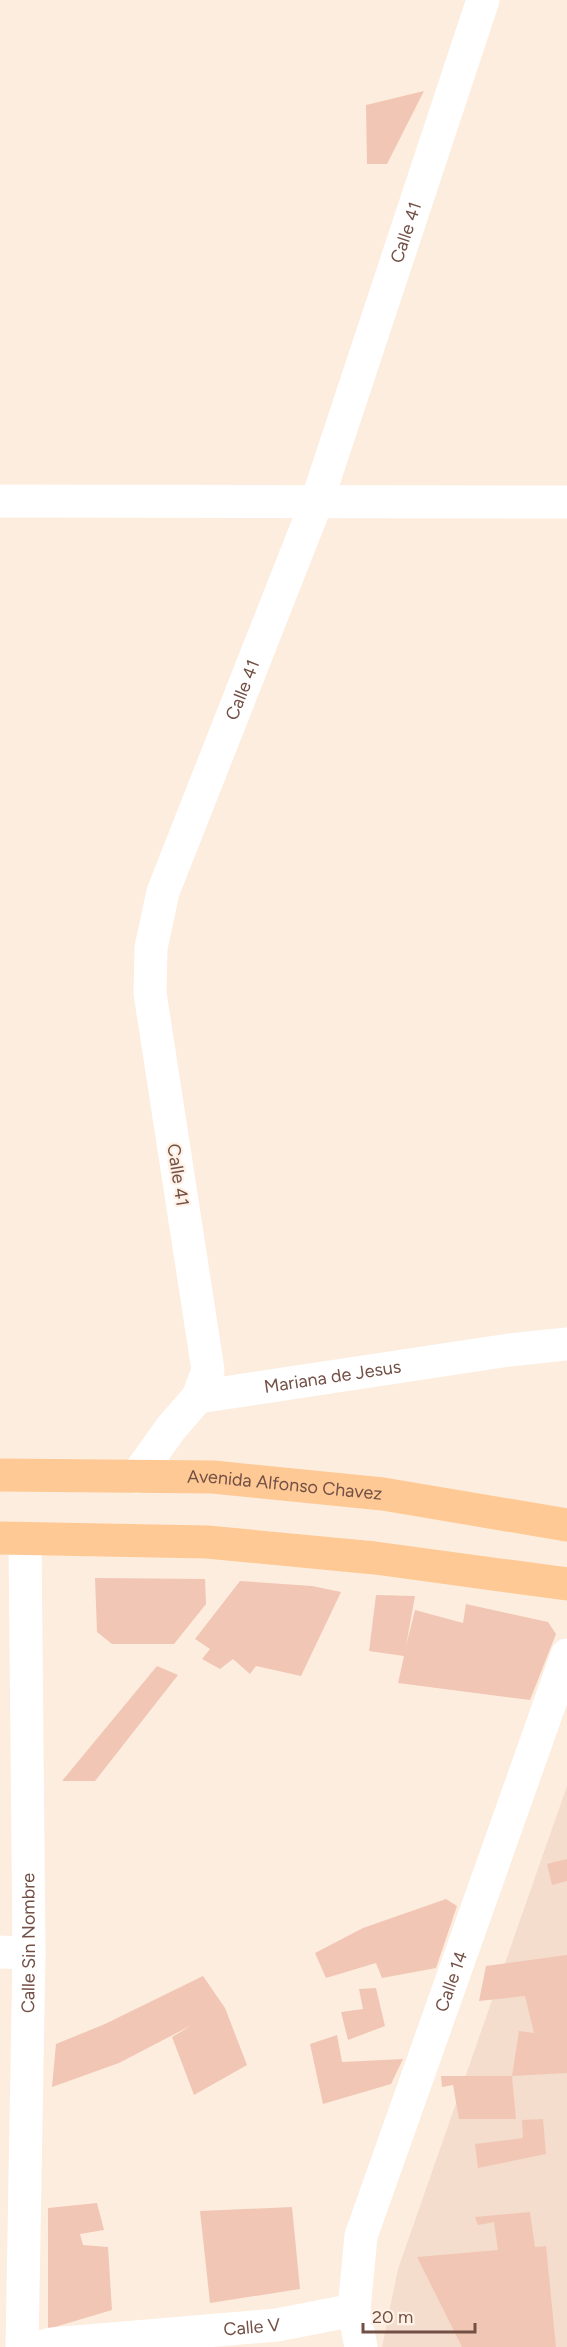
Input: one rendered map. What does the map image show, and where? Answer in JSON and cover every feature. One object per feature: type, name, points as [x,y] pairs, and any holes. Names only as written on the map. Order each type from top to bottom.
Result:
[{"type":"main road","name":"Avenida Alfonso Chavez","points":[[0,1475],[213,1477],[370,1493],[567,1525]]},
{"type":"main road","points":[[12,1538],[207,1542],[375,1558],[567,1584]]},
{"type":"street","name":"Calle 41","points":[[198,1397],[208,1370],[150,993],[151,948],[163,892],[317,501],[483,0]]},
{"type":"street","points":[[0,501],[567,502]]},
{"type":"street","name":"Mariana de Jesus","points":[[198,1397],[509,1350],[567,1344]]},
{"type":"street","points":[[136,1477],[171,1428],[198,1397]]},
{"type":"street","name":"Calle Sin Nombre","points":[[12,1538],[14,1953],[22,2347]]},
{"type":"street","name":"Calle 14","points":[[361,2347],[354,2310],[361,2236],[567,1655]]},
{"type":"street","name":"Calle V","points":[[41,2347],[52,2344],[277,2325],[354,2310]]},
{"type":"shaded area","points":[[567,1786],[567,2347],[382,2347],[398,2269]]},
{"type":"building","points":[[424,91],[387,164],[367,164],[366,105]]},
{"type":"building","points":[[95,1578],[205,1579],[206,1604],[174,1644],[112,1644],[97,1632]]},
{"type":"building","points":[[240,1581],[312,1586],[341,1592],[301,1676],[256,1666],[250,1674],[233,1659],[220,1669],[202,1659],[210,1649],[195,1639]]},
{"type":"building","points":[[376,1595],[415,1596],[406,1646],[415,1610],[463,1623],[466,1604],[548,1622],[556,1634],[530,1700],[398,1683],[404,1656],[369,1651]]},
{"type":"building","points":[[157,1666],[178,1675],[95,1781],[62,1781]]},
{"type":"building","points":[[567,1859],[567,1881],[552,1885],[547,1864]]},
{"type":"building","points":[[446,1899],[457,1906],[436,1968],[382,1978],[376,1963],[326,1978],[315,1953],[363,1928]]},
{"type":"building","points":[[567,1955],[567,2073],[512,2076],[519,2031],[534,2033],[525,1996],[479,2001],[486,1966]]},
{"type":"building","points":[[203,1976],[225,2008],[247,2065],[194,2095],[172,2037],[192,2025],[119,2063],[52,2087],[56,2044],[105,2024]]},
{"type":"building","points":[[376,1988],[385,2026],[348,2040],[341,2012],[363,2009],[359,1989]]},
{"type":"building","points":[[337,2035],[342,2062],[403,2059],[391,2084],[323,2104],[310,2044]]},
{"type":"building","points":[[441,2076],[512,2076],[516,2119],[459,2119],[453,2085],[442,2087]]},
{"type":"building","points":[[543,2119],[546,2154],[478,2168],[475,2144],[523,2138],[522,2120]]},
{"type":"building","points":[[97,2203],[104,2230],[80,2234],[83,2245],[108,2247],[112,2310],[48,2329],[48,2208]]},
{"type":"building","points":[[292,2207],[300,2289],[210,2303],[200,2211]]},
{"type":"building","points":[[530,2212],[535,2247],[546,2246],[556,2347],[462,2347],[417,2257],[498,2250],[494,2222],[478,2225],[475,2217]]}]
